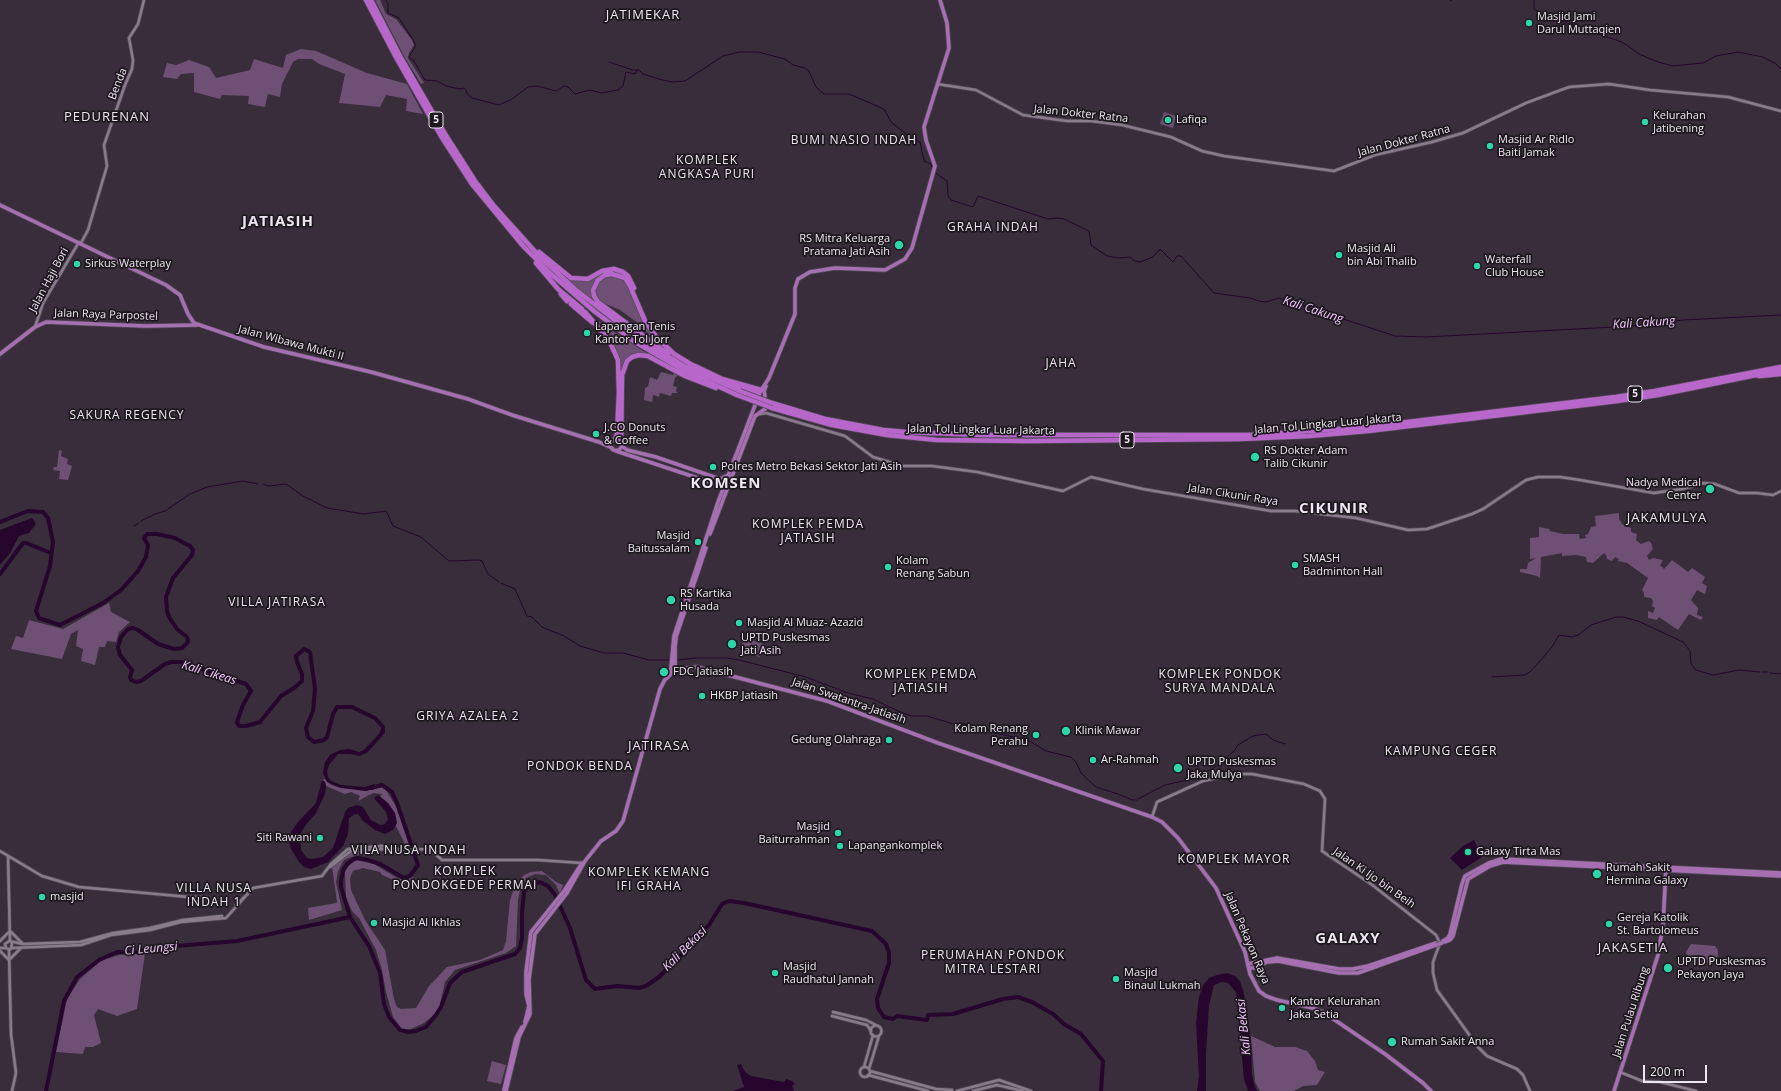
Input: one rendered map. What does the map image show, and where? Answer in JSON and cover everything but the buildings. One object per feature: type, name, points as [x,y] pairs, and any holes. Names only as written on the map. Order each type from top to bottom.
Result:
[{"type":"highway","name":"Jalan Tol Lingkar Luar Jakarta","points":[[366,0],[397,59],[441,136],[472,184],[524,247],[566,288],[635,342],[685,371],[731,392],[739,393]]},
{"type":"highway","name":"Jalan Tol Lingkar Luar Jakarta","points":[[371,0],[401,58],[444,134],[475,182],[524,240],[566,281],[606,315],[638,338],[684,366],[739,393],[832,425],[888,435],[938,440],[1038,441],[1239,439],[1309,436],[1368,431],[1574,407],[1658,395],[1781,370]]},
{"type":"highway","points":[[524,240],[570,278],[588,279],[602,271],[610,269],[623,272],[632,281],[649,323],[668,347],[688,362],[722,379],[760,392]]},
{"type":"highway","points":[[524,247],[569,302],[587,319],[596,323]]},
{"type":"highway","points":[[684,366],[598,302],[594,296],[593,290],[596,282],[603,276],[610,274],[618,274],[625,278],[650,329],[667,348],[682,360],[699,370],[760,392]]},
{"type":"highway","points":[[558,289],[596,323],[613,346],[619,364],[617,420],[613,440]]},
{"type":"highway","points":[[621,444],[622,375],[627,362],[634,356],[648,356],[707,385],[731,392]]},
{"type":"highway","name":"Jalan Tol Lingkar Luar Jakarta","points":[[771,404],[825,419],[883,430],[905,432],[982,435],[1254,435],[1366,427],[1616,397],[1656,391],[1781,367]]},
{"type":"highway","points":[[1742,377],[1781,374]]},
{"type":"main road","points":[[765,396],[764,391],[795,314],[795,288],[797,280],[810,272],[831,268],[885,270],[907,258],[912,248],[935,164],[926,140],[924,127],[949,44],[946,23],[940,0]]},
{"type":"main road","points":[[0,205],[80,242],[175,290],[181,298],[191,321],[198,325]]},
{"type":"main road","name":"Jalan Raya Parpostel","points":[[0,354],[35,327],[49,322],[145,326],[198,325]]},
{"type":"main road","name":"Jalan Wibawa Mukti II","points":[[198,325],[236,339],[296,356],[371,372],[468,399],[512,415],[608,445],[616,451]]},
{"type":"main road","points":[[728,480],[727,475],[760,392],[769,378]]},
{"type":"main road","points":[[673,659],[683,617],[725,487],[757,413],[771,404],[760,392]]},
{"type":"main road","points":[[613,440],[621,444],[627,450],[656,457],[720,479],[727,475]]},
{"type":"main road","points":[[608,445],[613,440]]},
{"type":"main road","points":[[612,448],[613,440]]},
{"type":"main road","points":[[616,451],[620,449],[621,444]]},
{"type":"main road","points":[[616,451],[725,487]]},
{"type":"main road","points":[[703,480],[705,476],[704,473]]},
{"type":"main road","points":[[505,1091],[519,1037],[530,1014],[530,961],[536,931],[601,841],[616,831],[624,821],[660,689],[673,669],[674,636],[719,497],[720,489],[715,484]]},
{"type":"main road","points":[[719,497],[725,487]]},
{"type":"main road","name":"Jalan Swatantra-Jatiasih","points":[[673,669],[697,667],[798,692],[834,703],[938,743],[990,760]]},
{"type":"main road","name":"Jalan Pekayon Raya","points":[[990,760],[1152,817],[1162,822],[1172,831],[1214,886],[1246,955],[1252,979],[1259,990],[1266,996],[1319,1010],[1338,1021],[1395,1062],[1431,1091]]},
{"type":"main road","points":[[1248,964],[1286,961],[1350,974],[1370,970],[1394,959],[1450,940],[1453,936],[1462,884],[1468,874],[1489,863],[1501,859],[1781,876]]},
{"type":"main road","name":"Jalan Pulau Ribung","points":[[1614,1091],[1658,955],[1663,926],[1666,868]]},
{"type":"main road","points":[[1675,869],[1781,873]]},
{"type":"main road","points":[[555,904],[564,896],[568,886]]},
{"type":"main road","points":[[1246,955],[1257,964]]},
{"type":"main road","points":[[1249,968],[1257,964]]},
{"type":"main road","points":[[1252,979],[1257,964]]},
{"type":"street","name":"Benda","points":[[80,242],[88,230],[107,166],[104,145],[125,85],[132,70],[133,60],[129,38],[138,24],[144,0]]},
{"type":"street","name":"Jalan Dokter Ratna","points":[[937,84],[976,90],[1022,115],[1067,121],[1091,121],[1122,125],[1171,137],[1202,151],[1224,156],[1334,171],[1375,155],[1432,142],[1463,133],[1529,102],[1569,87],[1609,84],[1728,98],[1781,111]]},
{"type":"street","name":"Jalan Haji Bori","points":[[35,327],[43,303],[80,242]]},
{"type":"street","points":[[771,404],[772,413],[778,417]]},
{"type":"street","name":"Jalan Cikunir Raya","points":[[754,419],[763,413],[845,436],[873,457],[903,466],[932,466],[977,472],[1062,491],[1091,477],[1143,490],[1271,511],[1295,510],[1356,518],[1408,530],[1427,528],[1472,514],[1488,506],[1526,480],[1538,477],[1557,477],[1580,480],[1652,493],[1682,489],[1707,483],[1715,484],[1739,493],[1773,495],[1781,491]]},
{"type":"street","name":"Jalan Ki Ijo bin Beih","points":[[1152,817],[1156,802],[1203,781],[1235,774],[1252,774],[1304,784],[1320,791],[1325,799],[1322,851],[1371,884],[1436,935],[1440,943],[1433,962],[1433,973],[1437,990],[1481,1050],[1487,1056],[1517,1069],[1523,1075],[1530,1091]]},
{"type":"street","points":[[0,948],[11,949],[81,945],[111,935],[183,920],[225,916],[253,888],[322,876],[330,867],[351,851],[431,850],[442,860],[538,860],[584,863]]},
{"type":"street","points":[[0,851],[42,876],[79,887],[189,897],[206,897]]},
{"type":"street","points":[[8,855],[11,942],[9,960],[11,1034],[16,1073],[12,1091]]},
{"type":"street","points":[[0,943],[10,931]]},
{"type":"street","points":[[10,931],[23,944]]},
{"type":"street","points":[[0,943],[11,942],[23,944],[80,942],[108,934],[122,933]]},
{"type":"street","points":[[6,943],[6,948]]},
{"type":"street","points":[[9,960],[22,948]]},
{"type":"street","points":[[0,951],[9,960]]},
{"type":"street","points":[[833,1012],[866,1020],[882,1029],[868,1075]]},
{"type":"street","points":[[832,1016],[866,1025],[873,1035],[864,1067],[861,1069],[861,1075],[864,1077],[868,1075],[928,1091]]},
{"type":"street","points":[[871,1031],[872,1027],[876,1025]]},
{"type":"street","points":[[873,1035],[879,1036]]},
{"type":"street","points":[[864,1067],[869,1070],[936,1089],[957,1091],[999,1080],[1031,1091]]},
{"type":"street","points":[[1620,1072],[1642,1081],[1660,1082],[1696,1091]]},
{"type":"street","points":[[973,1091],[997,1084],[1023,1091]]},
{"type":"shaded area","points":[[375,0],[380,0],[386,14],[396,19],[412,40],[414,45],[408,58],[424,83],[421,84],[405,58]]},
{"type":"shaded area","points":[[301,49],[316,51],[367,73],[407,84],[423,114],[406,111],[407,99],[386,95],[380,107],[339,103],[345,74],[319,64],[312,59],[298,59],[293,62],[282,84],[280,97],[268,94],[265,107],[248,104],[249,96],[222,95],[220,99],[194,92],[194,73],[181,74],[177,79],[163,77],[167,63],[176,65],[189,60],[209,67],[216,78],[250,70],[254,59],[283,68],[286,55]]},
{"type":"shaded area","name":"Lafiqa","points":[[1164,112],[1176,116],[1173,128],[1160,124]]},
{"type":"shaded area","points":[[604,271],[613,271],[603,274],[596,280],[592,289],[602,310],[564,277],[573,280],[585,281]]},
{"type":"shaded area","points":[[613,271],[619,271],[625,276]]},
{"type":"shaded area","points":[[610,274],[624,278],[658,342],[669,352],[657,344],[642,326],[620,310],[599,301],[595,294],[596,283]]},
{"type":"shaded area","points":[[597,320],[655,358],[631,356],[621,374],[615,347]]},
{"type":"shaded area","points":[[661,372],[673,375],[674,373],[678,375],[675,378],[673,386],[677,387],[676,391],[678,393],[672,393],[671,396],[660,393],[659,397],[653,395],[652,402],[644,400],[645,388],[648,386],[650,377],[657,380]]},
{"type":"shaded area","points":[[59,450],[62,451],[61,456],[68,459],[67,464],[72,466],[68,480],[59,479],[60,471],[53,470],[54,467],[57,467]]},
{"type":"shaded area","points":[[1619,513],[1619,519],[1623,525],[1631,528],[1631,532],[1637,534],[1636,540],[1641,544],[1649,541],[1651,543],[1653,549],[1647,556],[1649,560],[1653,558],[1663,560],[1660,565],[1664,569],[1672,560],[1688,572],[1692,568],[1705,577],[1702,583],[1707,586],[1705,594],[1697,590],[1691,600],[1698,608],[1697,615],[1703,617],[1701,620],[1689,614],[1678,630],[1659,617],[1657,620],[1648,618],[1648,611],[1653,613],[1655,608],[1652,606],[1653,601],[1651,598],[1644,597],[1642,590],[1648,578],[1627,563],[1618,561],[1619,559],[1615,557],[1612,561],[1607,559],[1604,553],[1593,563],[1587,562],[1586,557],[1576,555],[1562,556],[1562,553],[1541,557],[1540,578],[1520,572],[1520,569],[1527,569],[1528,563],[1536,558],[1530,559],[1530,538],[1539,537],[1539,527],[1563,534],[1579,534],[1580,539],[1586,538],[1585,535],[1588,534],[1591,527],[1596,526],[1595,516]]},
{"type":"shaded area","points":[[109,603],[111,612],[130,622],[119,632],[116,642],[107,641],[105,647],[99,647],[95,665],[81,661],[83,649],[76,646],[78,630],[71,634],[62,659],[11,649],[16,636],[23,638],[29,620],[63,629]]},
{"type":"shaded area","points":[[744,638],[764,644],[760,657],[740,652]]},
{"type":"shaded area","points":[[325,779],[331,785],[341,788],[384,787],[397,808],[411,846],[408,850],[396,826],[395,813],[380,796],[383,794],[373,793],[358,801],[360,796],[351,792],[345,794],[326,786],[325,782],[322,780]]},
{"type":"shaded area","points":[[365,850],[366,856],[358,855],[344,860],[338,871],[336,882],[342,910],[309,920],[308,908],[337,902],[332,867],[351,851]]},
{"type":"shaded area","points":[[356,860],[374,864],[397,878],[404,880],[413,877],[415,880],[403,884],[382,875],[380,872],[363,868],[353,871],[350,878],[351,890],[365,920],[385,950],[394,999],[397,1007],[401,1009],[416,1008],[429,986],[447,967],[480,960],[503,950],[506,941],[510,900],[515,885],[524,875],[531,872],[542,871],[556,882],[563,885],[560,894],[556,885],[546,875],[535,874],[526,878],[520,890],[518,900],[516,946],[506,953],[455,970],[445,982],[439,1008],[435,1014],[424,1023],[411,1029],[402,1029],[393,1017],[376,950],[359,918],[352,911],[346,898],[345,872],[351,862]]},
{"type":"shaded area","points":[[1691,944],[1715,946],[1718,950],[1716,961],[1713,963],[1690,962],[1686,952]]},
{"type":"shaded area","points":[[145,953],[137,1009],[117,1016],[98,1009],[94,1015],[101,1043],[93,1047],[85,1047],[83,1054],[56,1052],[67,999],[80,979],[102,960],[120,955]]},
{"type":"shaded area","points":[[1251,1036],[1275,1047],[1295,1047],[1307,1051],[1315,1061],[1318,1070],[1325,1072],[1317,1085],[1303,1086],[1294,1091],[1260,1091],[1255,1082]]},
{"type":"shaded area","points":[[492,1061],[506,1065],[501,1084],[487,1081]]},
{"type":"water","points":[[32,518],[36,524],[29,533],[19,536],[10,553],[0,565],[0,530]]},
{"type":"water","points":[[382,727],[385,727],[383,735],[368,752],[360,756],[338,754],[329,765],[327,771],[328,777],[331,781],[341,785],[365,787],[374,784],[377,788],[366,791],[341,788],[327,782],[323,773],[325,762],[330,755],[340,750],[349,749],[359,752],[364,750],[379,734]]},
{"type":"water","points":[[322,780],[325,782],[326,786],[325,794],[316,813],[305,826],[300,835],[301,850],[307,858],[311,859],[323,857],[333,848],[345,812],[348,808],[357,805],[363,807],[371,820],[380,825],[385,824],[388,819],[386,812],[374,798],[378,795],[388,803],[395,813],[397,823],[393,830],[385,834],[375,830],[363,821],[358,814],[355,814],[349,818],[348,834],[343,846],[328,862],[311,869],[304,867],[299,862],[291,849],[289,841],[291,832],[298,822],[316,803]]},
{"type":"water","name":"Galaxy Tirta Mas","points":[[1474,840],[1482,857],[1462,870],[1450,858],[1463,846]]},
{"type":"water","points":[[1227,973],[1235,976],[1240,981],[1244,994],[1251,1042],[1252,1074],[1257,1091],[1248,1091],[1244,1079],[1236,992],[1228,983],[1221,982],[1214,985],[1209,1005],[1206,1054],[1206,1091],[1197,1091],[1199,1076],[1196,1023],[1199,997],[1203,985],[1209,978]]},
{"type":"water","points":[[741,1064],[745,1072],[751,1076],[784,1082],[786,1079],[792,1081],[795,1084],[792,1086],[794,1091],[733,1091],[744,1087],[737,1065]]},
{"type":"waterway","name":"Kali Cakung","points":[[386,0],[388,4],[388,13],[399,18],[415,43],[415,47],[409,57],[414,61],[425,80],[437,81],[446,86],[460,89],[464,88],[467,94],[472,98],[499,105],[512,99],[528,87],[537,86],[556,91],[564,86],[568,87],[575,94],[590,90],[601,93],[618,90],[623,86],[626,72],[635,74],[638,69],[643,74],[659,79],[672,82],[685,81],[723,56],[739,52],[758,52],[785,59],[793,65],[805,68],[809,71],[816,87],[824,94],[849,94],[884,109],[891,122],[910,137],[920,142],[924,161],[931,164],[933,169]]},
{"type":"waterway","points":[[1534,0],[1534,9],[1578,27]]},
{"type":"waterway","points":[[1581,28],[1622,42],[1639,54],[1658,62],[1673,66],[1703,63],[1716,56],[1738,52],[1763,57],[1776,64],[1781,69]]},
{"type":"waterway","points":[[609,62],[637,70]]},
{"type":"waterway","name":"Kali Cakung","points":[[934,172],[947,181],[948,196],[951,200],[973,207],[978,196],[1048,219],[1064,219],[1089,231],[1091,245],[1107,256],[1119,258],[1130,257],[1135,261],[1140,262],[1153,257],[1160,249],[1173,262],[1177,256],[1181,256],[1214,293],[1250,298],[1266,302],[1279,298],[1395,336],[1426,337],[1633,326],[1683,320],[1781,315]]},
{"type":"waterway","points":[[141,521],[165,511],[190,494],[207,487],[243,481],[258,484]]},
{"type":"waterway","points":[[263,484],[268,486],[286,484],[303,496],[327,508],[364,514],[386,511],[393,526],[421,537],[449,561],[482,561],[488,574],[499,582]]},
{"type":"waterway","name":"Kali Cikeas","points":[[0,522],[28,511],[43,512],[48,518],[53,542],[50,566],[36,611],[39,618],[60,625],[103,603],[121,590],[138,571],[146,557],[148,545],[144,538],[147,534],[157,534],[175,538],[190,546],[193,550],[192,555],[173,578],[166,597],[169,617],[177,629],[187,637],[188,642],[182,648],[174,649],[158,644],[138,630],[133,628],[128,629],[121,637],[118,647],[120,655],[132,670],[130,677],[131,680],[136,682],[141,681],[165,664],[171,662],[181,662],[246,684],[251,691],[243,705],[237,722],[239,726],[246,726],[260,722],[281,696],[302,681],[302,674],[296,656],[304,649],[310,652],[315,689],[313,711],[306,728],[308,737],[314,742],[324,740],[327,737],[333,714],[337,707],[352,707],[375,718],[383,727],[383,732]]},
{"type":"waterway","points":[[134,526],[139,523]]},
{"type":"waterway","points":[[0,574],[23,543],[51,553]]},
{"type":"waterway","points":[[501,583],[515,589],[527,616],[532,617],[542,627],[564,636],[580,646],[604,653],[623,653],[649,660],[671,660]]},
{"type":"waterway","points":[[1492,677],[1525,675],[1530,672],[1541,660],[1552,647],[1559,635],[1572,637],[1578,635],[1591,625],[1616,617],[1623,617],[1638,621],[1683,642],[1690,651],[1691,664],[1696,670],[1713,675],[1739,670],[1760,672]]},
{"type":"waterway","points":[[677,660],[696,658],[727,658],[739,660],[806,677],[848,693],[873,699],[912,716],[927,716],[957,725],[964,724],[977,726],[995,733],[1028,740],[1046,751],[1071,757],[1076,762],[1081,773],[1096,787],[1132,800],[1137,800]]},
{"type":"waterway","points":[[1770,673],[1781,674]]},
{"type":"waterway","points":[[1138,799],[1165,785],[1196,778],[1218,765],[1234,751],[1238,745],[1253,736],[1266,734],[1273,740],[1285,744]]},
{"type":"waterway","name":"Kali Bekasi","points":[[371,788],[382,785],[392,792],[418,865],[410,876],[404,878],[380,864],[358,858],[354,859],[347,864],[343,870],[341,887],[350,917],[369,946],[380,973],[384,1004],[389,1017],[400,1030],[408,1032],[426,1027],[441,1007],[450,983],[462,972],[515,954],[520,948],[522,938],[524,892],[529,885],[540,882],[548,886],[555,895],[570,928],[586,980],[595,989],[617,986],[639,988],[646,986],[659,977],[686,950],[709,925],[722,904],[729,901],[744,903],[872,931],[886,944],[889,953],[889,963],[877,999],[878,1008],[884,1017],[893,1019],[897,1016],[927,1020],[928,1015],[953,1014],[1003,999],[1018,997],[1032,1002],[1053,1014],[1064,1024],[1081,1034],[1103,1061],[1101,1091]]},
{"type":"waterway","name":"Ci Leungsi","points":[[46,1091],[64,1001],[77,977],[99,960],[117,952],[135,952],[164,947],[237,941],[350,917]]},
{"type":"place","name":"Masjid Jami Darul Muttaqien","points":[[1529,23]]},
{"type":"place","name":"Lafiqa","points":[[1168,120]]},
{"type":"place","name":"Kelurahan Jatibening","points":[[1645,122]]},
{"type":"place","name":"Masjid Ar Ridlo Baiti Jamak","points":[[1490,146]]},
{"type":"place","name":"RS Mitra Keluarga Pratama Jati Asih","points":[[899,245]]},
{"type":"place","name":"Masjid Ali bin Abi Thalib","points":[[1339,255]]},
{"type":"place","name":"Sirkus Waterplay","points":[[77,264]]},
{"type":"place","name":"Waterfall Club House","points":[[1477,266]]},
{"type":"place","name":"Lapangan Tenis Kantor Tol Jorr","points":[[587,333]]},
{"type":"place","name":"J.CO Donuts & Coffee","points":[[596,434]]},
{"type":"place","name":"RS Dokter Adam Talib Cikunir","points":[[1255,457]]},
{"type":"place","name":"Polres Metro Bekasi Sektor Jati Asih","points":[[713,467]]},
{"type":"place","name":"Nadya Medical Center","points":[[1710,489]]},
{"type":"place","name":"Masjid Baitussalam","points":[[698,542]]},
{"type":"place","name":"SMASH Badminton Hall","points":[[1295,565]]},
{"type":"place","name":"Kolam Renang Sabun","points":[[888,567]]},
{"type":"place","name":"RS Kartika Husada","points":[[671,600]]},
{"type":"place","name":"Masjid Al Muaz- Azazid","points":[[739,623]]},
{"type":"place","name":"UPTD Puskesmas Jati Asih","points":[[732,644]]},
{"type":"place","name":"FDC Jatiasih","points":[[664,672]]},
{"type":"place","name":"HKBP Jatiasih","points":[[702,696]]},
{"type":"place","name":"Klinik Mawar","points":[[1066,731]]},
{"type":"place","name":"Kolam Renang Perahu","points":[[1036,735]]},
{"type":"place","name":"Gedung Olahraga","points":[[889,740]]},
{"type":"place","name":"Ar-Rahmah","points":[[1093,760]]},
{"type":"place","name":"UPTD Puskesmas Jaka Mulya","points":[[1178,768]]},
{"type":"place","name":"Masjid Baiturrahman","points":[[838,833]]},
{"type":"place","name":"Siti Rawani","points":[[320,838]]},
{"type":"place","name":"Lapangankomplek","points":[[840,846]]},
{"type":"place","name":"Galaxy Tirta Mas","points":[[1468,852]]},
{"type":"place","name":"Rumah Sakit Hermina Galaxy","points":[[1597,874]]},
{"type":"place","name":"masjid","points":[[42,897]]},
{"type":"place","name":"Masjid Al Ikhlas","points":[[374,923]]},
{"type":"place","name":"Gereja Katolik St. Bartolomeus","points":[[1609,924]]},
{"type":"place","name":"UPTD Puskesmas Pekayon Jaya","points":[[1668,968]]},
{"type":"place","name":"Masjid Raudhatul Jannah","points":[[775,973]]},
{"type":"place","name":"Masjid Binaul Lukmah","points":[[1116,979]]},
{"type":"place","name":"Kantor Kelurahan Jaka Setia","points":[[1282,1008]]},
{"type":"place","name":"Rumah Sakit Anna","points":[[1392,1042]]},
{"type":"district","name":"JATIMEKAR","points":[[643,15]]},
{"type":"district","name":"PEDURENAN","points":[[107,117]]},
{"type":"district","name":"BUMI NASIO INDAH","points":[[854,141]]},
{"type":"district","name":"KOMPLEK ANGKASA PURI","points":[[707,168]]},
{"type":"district","name":"JATIASIH","points":[[278,222]]},
{"type":"district","name":"GRAHA INDAH","points":[[993,228]]},
{"type":"district","name":"JAHA","points":[[1061,364]]},
{"type":"district","name":"SAKURA REGENCY","points":[[127,416]]},
{"type":"district","name":"KOMSEN","points":[[726,484]]},
{"type":"district","name":"CIKUNIR","points":[[1334,509]]},
{"type":"district","name":"JAKAMULYA","points":[[1667,518]]},
{"type":"district","name":"KOMPLEK PEMDA JATIASIH","points":[[808,532]]},
{"type":"district","name":"VILLA JATIRASA","points":[[277,603]]},
{"type":"district","name":"KOMPLEK PEMDA JATIASIH","points":[[921,682]]},
{"type":"district","name":"KOMPLEK PONDOK SURYA MANDALA","points":[[1220,682]]},
{"type":"district","name":"GRIYA AZALEA 2","points":[[468,717]]},
{"type":"district","name":"JATIRASA","points":[[659,746]]},
{"type":"district","name":"KAMPUNG CEGER","points":[[1441,752]]},
{"type":"district","name":"PONDOK BENDA","points":[[580,767]]},
{"type":"district","name":"VILA NUSA INDAH","points":[[409,851]]},
{"type":"district","name":"KOMPLEK MAYOR","points":[[1234,860]]},
{"type":"district","name":"KOMPLEK PONDOKGEDE PERMAI","points":[[465,879]]},
{"type":"district","name":"KOMPLEK KEMANG IFI GRAHA","points":[[649,880]]},
{"type":"district","name":"VILLA NUSA INDAH 1","points":[[214,896]]},
{"type":"district","name":"GALAXY","points":[[1348,939]]},
{"type":"district","name":"JAKASETIA","points":[[1633,948]]},
{"type":"district","name":"PERUMAHAN PONDOK MITRA LESTARI","points":[[993,963]]}]
